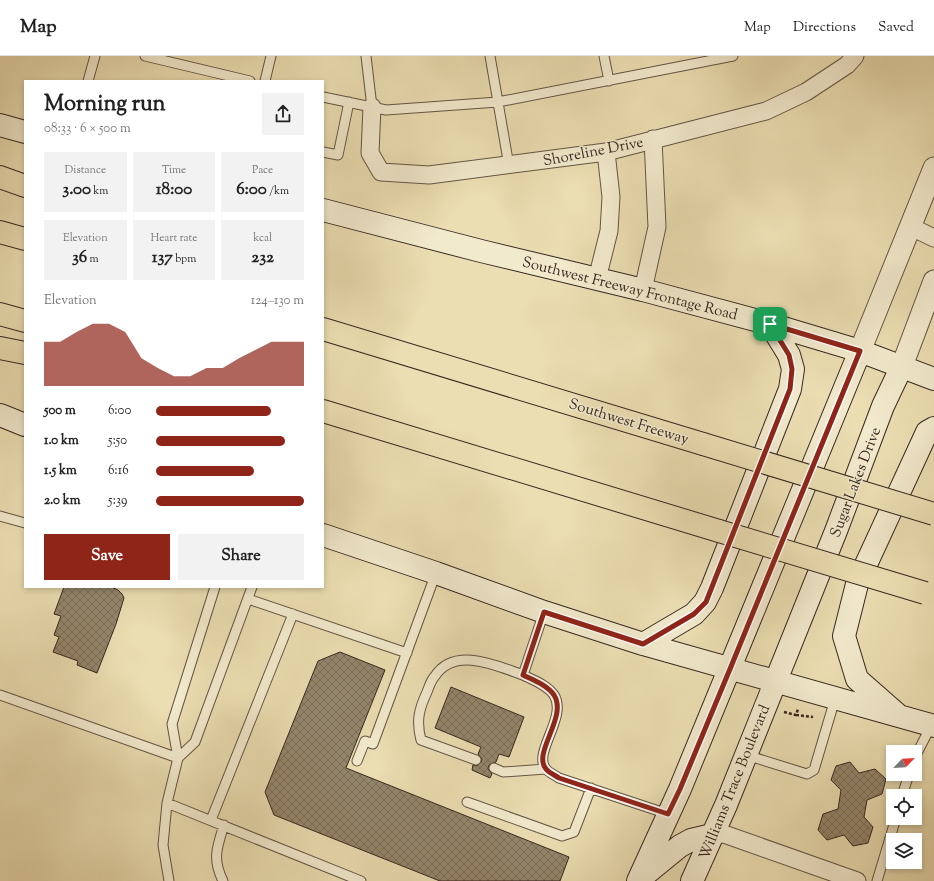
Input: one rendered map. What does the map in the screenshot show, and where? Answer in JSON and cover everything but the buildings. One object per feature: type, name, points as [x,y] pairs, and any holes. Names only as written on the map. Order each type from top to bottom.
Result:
[{"type":"highway","points":[[0,177],[24,186]]},
{"type":"highway","points":[[0,232],[24,240]]},
{"type":"highway","points":[[0,314],[24,322]]},
{"type":"highway","points":[[324,322],[370,344]]},
{"type":"highway","name":"Southwest Freeway","points":[[324,329],[934,514]]},
{"type":"highway","points":[[0,348],[24,353]]},
{"type":"highway","points":[[324,411],[930,594]]},
{"type":"main road","points":[[0,125],[24,132]]},
{"type":"main road","name":"Southwest Freeway Frontage Road","points":[[324,210],[643,290],[770,324],[860,351],[934,379]]},
{"type":"main road","points":[[643,644],[694,614],[706,602],[712,588],[790,389],[792,369],[789,355],[770,324]]},
{"type":"main road","points":[[639,880],[680,789],[860,351]]},
{"type":"main road","name":"Sugar Lakes Drive","points":[[775,682],[836,531],[883,406],[902,366]]},
{"type":"main road","points":[[0,416],[24,425]]},
{"type":"main road","points":[[902,718],[857,679],[844,636],[857,584],[927,432],[934,428]]},
{"type":"main road","points":[[324,535],[436,573],[544,612],[643,644],[933,726]]},
{"type":"main road","name":"Williams Trace Boulevard","points":[[692,881],[746,755],[775,682]]},
{"type":"main road","points":[[639,880],[680,846],[691,840],[712,835]]},
{"type":"street","name":"Shoreline Drive","points":[[372,107],[370,154],[381,172],[429,176],[606,152],[766,111],[806,92],[847,65],[855,56]]},
{"type":"street","points":[[643,290],[657,227],[653,139]]},
{"type":"street","points":[[597,279],[609,231],[611,197],[606,152]]},
{"type":"street","points":[[860,351],[934,168]]},
{"type":"street","points":[[911,227],[934,238]]},
{"type":"street","name":"Sugar Lakes Drive","points":[[902,366],[934,281]]},
{"type":"street","points":[[712,835],[724,834],[857,881]]},
{"type":"lane","points":[[88,80],[95,56]]},
{"type":"lane","points":[[145,56],[246,80]]},
{"type":"lane","points":[[265,80],[270,56]]},
{"type":"lane","points":[[366,56],[372,107]]},
{"type":"lane","points":[[490,56],[509,166]]},
{"type":"lane","points":[[604,56],[609,81]]},
{"type":"lane","points":[[324,97],[386,110],[498,102],[733,56]]},
{"type":"lane","points":[[324,152],[338,155],[349,102]]},
{"type":"lane","points":[[0,516],[24,523]]},
{"type":"lane","points":[[357,761],[365,741],[373,744],[436,573]]},
{"type":"lane","points":[[169,881],[163,845],[167,803],[178,758],[172,724],[214,588]]},
{"type":"lane","points":[[178,758],[195,742],[252,588]]},
{"type":"lane","points":[[248,598],[407,653]]},
{"type":"lane","points":[[523,675],[544,612]]},
{"type":"lane","points":[[211,820],[293,614]]},
{"type":"lane","points":[[476,760],[421,740],[418,727],[419,710],[435,675],[450,663],[470,659],[523,675],[540,683],[554,696],[558,711],[542,759],[546,769],[559,778],[668,814]]},
{"type":"lane","points":[[0,695],[178,758]]},
{"type":"lane","points":[[746,755],[807,774],[814,770],[835,699]]},
{"type":"lane","points":[[922,745],[933,726]]},
{"type":"lane","points":[[494,768],[503,772],[546,769]]},
{"type":"lane","points":[[467,802],[562,836],[574,832],[591,788]]},
{"type":"lane","points":[[167,803],[361,881]]},
{"type":"lane","points":[[223,881],[218,870],[216,859],[217,845],[224,825]]},
{"type":"lane","points":[[877,881],[894,825]]},
{"type":"path","points":[[796,715],[799,706]]},
{"type":"path","points":[[783,712],[813,717]]},
{"type":"route","points":[[770,324],[860,351],[680,789],[668,814],[559,778],[546,769],[542,759],[558,711],[554,696],[540,683],[523,675],[544,612],[643,644],[694,614],[706,602],[790,389],[792,369],[789,355],[770,324]]}]
